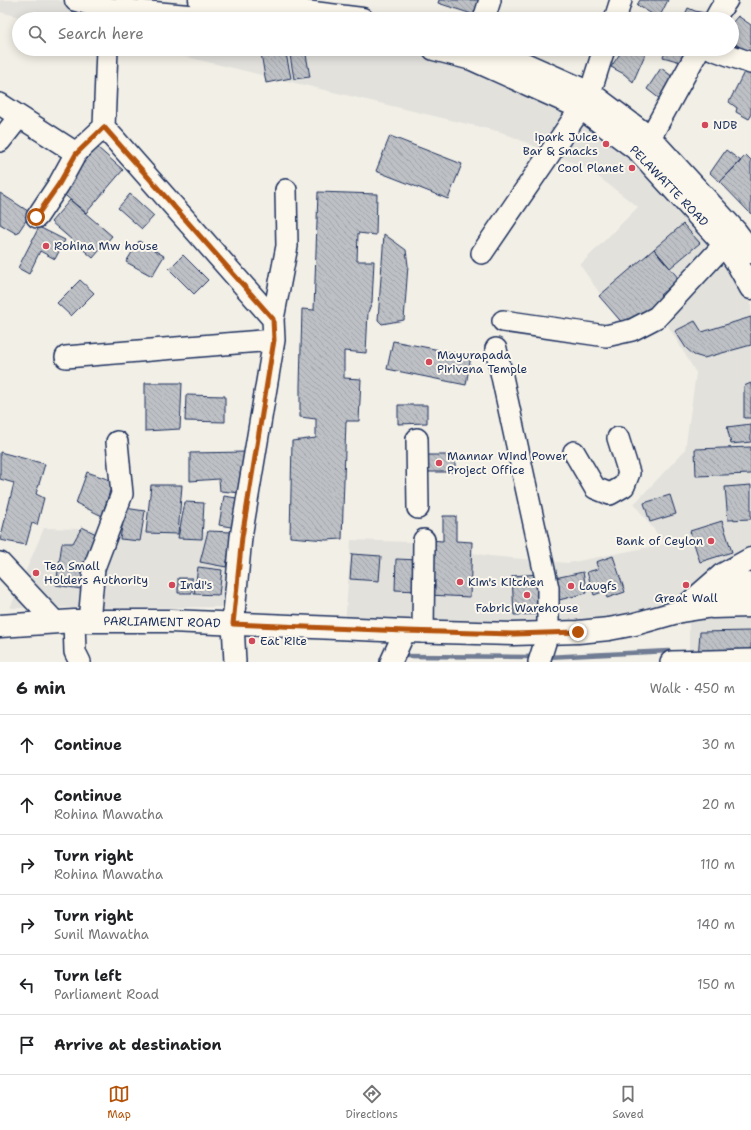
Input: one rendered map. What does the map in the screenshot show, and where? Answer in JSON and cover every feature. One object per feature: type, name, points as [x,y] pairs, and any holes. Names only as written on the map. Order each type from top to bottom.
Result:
[{"type":"main road","points":[[76,0],[109,9],[230,10],[259,12]]},
{"type":"main road","points":[[200,0],[230,10]]},
{"type":"main road","name":"PELAWATTE ROAD","points":[[461,56],[585,101]]},
{"type":"main road","name":"PELAWATTE ROAD","points":[[504,56],[585,101],[644,145],[730,238],[751,252]]},
{"type":"main road","name":"PELAWATTE ROAD","points":[[730,238],[737,263],[751,288]]},
{"type":"main road","name":"PARLIAMENT ROAD","points":[[682,611],[722,575],[751,559]]},
{"type":"main road","name":"PARLIAMENT ROAD","points":[[0,626],[73,622],[170,621],[414,632],[513,634],[578,632],[609,629],[635,624],[682,611],[707,606],[751,584]]},
{"type":"main road","points":[[707,606],[751,606]]},
{"type":"street","points":[[486,12],[490,0]]},
{"type":"street","points":[[617,12],[621,0]]},
{"type":"street","points":[[719,12],[727,0]]},
{"type":"street","points":[[107,56],[104,127],[273,319]]},
{"type":"street","points":[[482,253],[585,101],[601,56]]},
{"type":"street","points":[[644,145],[695,56]]},
{"type":"street","points":[[732,56],[751,63]]},
{"type":"street","points":[[0,104],[76,154]]},
{"type":"street","points":[[0,141],[20,117]]},
{"type":"street","points":[[36,217],[59,184],[76,154],[104,127]]},
{"type":"street","points":[[235,662],[233,624],[242,537],[274,340],[273,319],[287,246],[286,190]]},
{"type":"street","points":[[503,321],[606,336],[632,330],[657,317],[730,238]]},
{"type":"street","points":[[66,357],[274,340]]},
{"type":"street","points":[[496,349],[548,588],[548,633],[539,662]]},
{"type":"street","points":[[574,452],[595,488],[610,494],[624,486],[629,473],[618,438]]},
{"type":"street","points":[[417,439],[418,508]]},
{"type":"street","points":[[80,662],[75,652],[73,622],[122,494],[117,442]]},
{"type":"street","points":[[391,662],[414,632],[424,540]]},
{"type":"street","points":[[0,562],[73,622]]},
{"type":"street","points":[[671,662],[751,660]]},
{"type":"shaded area","points":[[0,0],[57,0],[104,12],[12,12],[12,15],[0,12]]},
{"type":"shaded area","points":[[182,56],[444,56],[470,63],[518,84],[636,154],[721,247],[751,295],[751,555],[680,608],[632,622],[345,625],[351,540],[411,542],[490,556],[568,563],[665,544],[634,504],[685,450],[696,373],[666,322],[632,340],[580,265],[638,207],[588,169],[501,132]]},
{"type":"shaded area","points":[[44,528],[237,533],[230,607],[10,608]]},
{"type":"shaded area","points":[[751,609],[751,662],[689,662],[689,612]]},
{"type":"building","points":[[439,0],[485,0],[482,12],[466,12],[438,3]]},
{"type":"building","points":[[640,0],[668,0],[662,12],[649,12],[637,5]]},
{"type":"building","points":[[688,8],[700,12],[686,12]]},
{"type":"building","points":[[739,17],[751,25],[751,57],[739,46]]},
{"type":"building","points":[[262,56],[286,56],[291,78],[266,83]]},
{"type":"building","points":[[290,56],[306,56],[310,77],[294,79]]},
{"type":"building","points":[[618,56],[644,56],[633,82],[624,74],[611,67]]},
{"type":"building","points":[[664,56],[686,56],[684,63]]},
{"type":"building","points":[[661,68],[677,80],[665,103],[647,89]]},
{"type":"building","points":[[744,72],[751,75],[751,116],[749,119],[736,112],[737,108],[729,102]]},
{"type":"building","points":[[390,136],[462,164],[448,199],[376,171]]},
{"type":"building","points":[[97,147],[123,170],[86,213],[60,191]]},
{"type":"building","points":[[726,150],[741,161],[720,182],[710,173]]},
{"type":"building","points":[[746,155],[751,160],[751,214],[720,182]]},
{"type":"building","points":[[318,192],[377,194],[376,235],[358,233],[357,261],[374,261],[372,302],[368,312],[366,353],[344,351],[344,378],[361,379],[359,421],[346,421],[342,539],[326,540],[290,537],[292,441],[316,438],[316,419],[300,417],[300,386],[302,309],[314,310]]},
{"type":"building","points":[[0,193],[31,213],[17,234],[0,224]]},
{"type":"building","name":"Rohina Mw house","points":[[130,194],[154,216],[142,229],[118,208]]},
{"type":"building","points":[[70,200],[112,236],[93,258],[51,222]]},
{"type":"building","points":[[683,224],[700,243],[670,268],[654,249]]},
{"type":"building","name":"Rohina Mw house","points":[[39,227],[65,240],[55,259],[40,251],[29,274],[18,268]]},
{"type":"building","points":[[384,234],[406,250],[408,265],[404,320],[382,324],[378,320]]},
{"type":"building","points":[[139,241],[164,256],[152,276],[126,262]]},
{"type":"building","points":[[654,249],[679,279],[660,295],[665,301],[646,317],[642,312],[625,326],[599,296]]},
{"type":"building","name":"Rohina Mw house","points":[[183,255],[208,280],[194,294],[169,269]]},
{"type":"building","name":"Rohina Mw house","points":[[80,280],[94,293],[71,316],[57,303]]},
{"type":"building","points":[[751,317],[751,345],[704,358],[694,355],[686,348],[675,331],[695,321],[702,332]]},
{"type":"building","name":"Mayurapada Pirivena Temple","points":[[393,341],[471,356],[466,385],[387,369]]},
{"type":"building","points":[[145,383],[182,383],[180,429],[145,431]]},
{"type":"building","points":[[751,383],[751,418],[744,418],[744,386]]},
{"type":"building","points":[[186,395],[225,396],[225,422],[185,421]]},
{"type":"building","points":[[398,405],[427,405],[427,423],[398,424]]},
{"type":"building","points":[[751,424],[751,442],[731,444],[727,427]]},
{"type":"building","points":[[751,447],[751,474],[696,476],[695,449]]},
{"type":"building","points":[[0,452],[45,464],[36,494],[44,498],[37,525],[32,523],[26,545],[0,540],[14,483],[0,479]]},
{"type":"building","points":[[246,452],[241,493],[220,491],[219,479],[190,481],[190,453]]},
{"type":"building","name":"Mannar Wind Power Project Office","points":[[423,455],[455,455],[455,472],[423,472]]},
{"type":"building","points":[[87,472],[113,481],[102,516],[76,503]]},
{"type":"building","points":[[151,485],[182,485],[178,534],[146,533]]},
{"type":"building","points":[[751,485],[751,519],[728,520],[725,487]]},
{"type":"building","points":[[670,495],[676,514],[650,522],[644,503]]},
{"type":"building","points":[[224,496],[243,499],[237,528],[219,525]]},
{"type":"building","points":[[185,502],[204,503],[202,539],[178,538]]},
{"type":"building","points":[[125,508],[145,511],[140,541],[120,539]]},
{"type":"building","points":[[443,516],[456,516],[456,541],[472,542],[470,597],[428,595],[429,540],[443,541]]},
{"type":"building","name":"Bank of Ceylon","points":[[722,521],[732,552],[700,562],[690,531]]},
{"type":"building","points":[[82,527],[102,537],[87,590],[56,585],[62,543],[73,543]]},
{"type":"building","points":[[208,531],[232,532],[226,567],[200,562]]},
{"type":"building","points":[[352,554],[381,556],[379,581],[350,579]]},
{"type":"building","points":[[613,556],[625,592],[607,598],[605,591],[594,595],[587,572],[598,569],[596,562]]},
{"type":"building","points":[[396,559],[419,560],[418,591],[395,590]]},
{"type":"building","points":[[198,567],[222,570],[219,595],[194,594]]},
{"type":"building","points":[[583,572],[587,593],[559,600],[555,578]]},
{"type":"building","name":"Fabric Warehouse","points":[[539,574],[541,614],[514,615],[512,576]]},
{"type":"building","points":[[178,578],[192,578],[192,593],[178,593]]},
{"type":"building","points":[[751,629],[751,657],[698,658],[700,632],[750,631]]},
{"type":"waterway","points":[[547,657],[669,651]]},
{"type":"waterway","points":[[403,656],[534,657]]},
{"type":"place","name":"NDB","points":[[705,125]]},
{"type":"place","name":"ipark Juice Bar & Snacks","points":[[606,144]]},
{"type":"place","name":"Cool Planet","points":[[632,168]]},
{"type":"place","name":"Rohina Mw house","points":[[46,246]]},
{"type":"place","name":"Mayurapada Pirivena Temple","points":[[429,362]]},
{"type":"place","name":"Mannar Wind Power Project Office","points":[[439,463]]},
{"type":"place","name":"Bank of Ceylon","points":[[711,541]]},
{"type":"place","name":"Tea Small Holders Authority","points":[[36,573]]},
{"type":"place","name":"Kim's Kitchen","points":[[460,582]]},
{"type":"place","name":"Indi's","points":[[172,585]]},
{"type":"place","name":"Great Wall","points":[[686,585]]},
{"type":"place","name":"Laugfs","points":[[571,586]]},
{"type":"place","name":"Fabric Warehouse","points":[[527,595]]},
{"type":"place","name":"Eat Rite","points":[[252,641]]},
{"type":"route","points":[[36,217],[59,184],[76,154],[104,127],[273,319],[274,340],[242,537],[233,624],[513,634],[578,632]]}]
